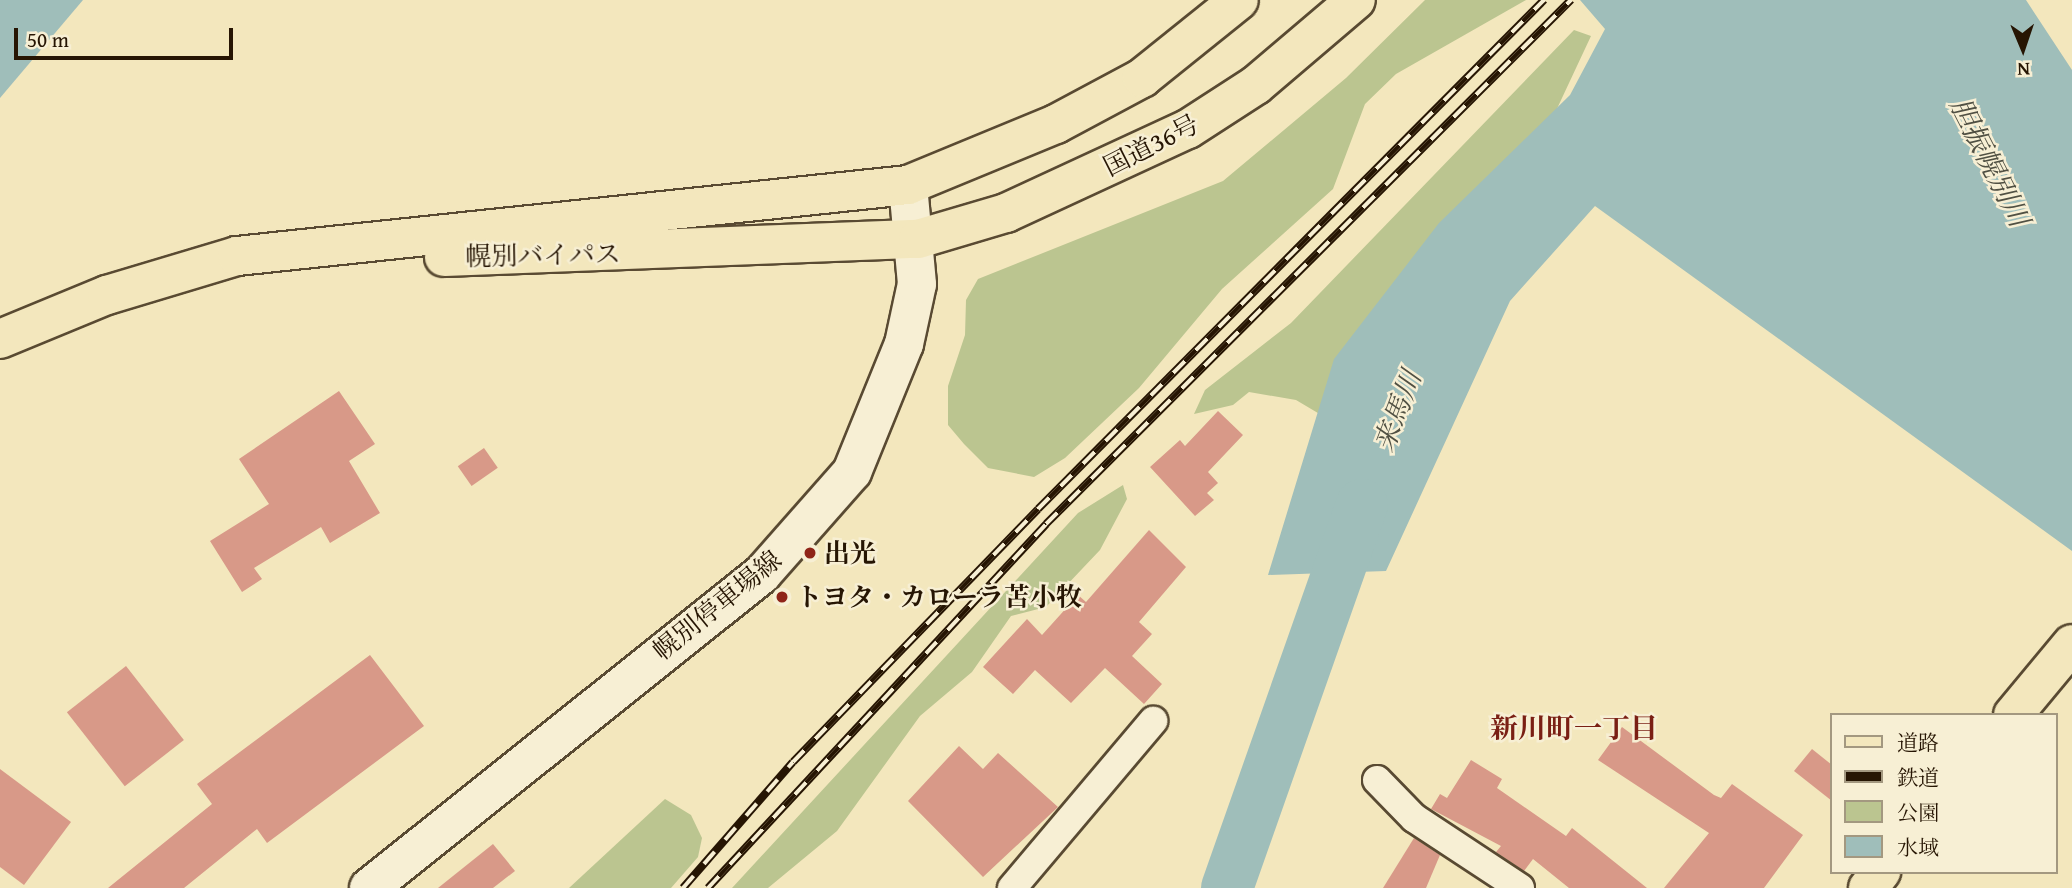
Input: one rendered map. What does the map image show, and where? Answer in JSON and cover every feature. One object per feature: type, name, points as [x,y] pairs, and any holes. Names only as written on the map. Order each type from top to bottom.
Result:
[{"type":"main road","points":[[908,185],[1044,130],[1142,78],[1239,0]]},
{"type":"main road","name":"国道36号","points":[[918,239],[1006,213],[1188,129],[1256,85],[1356,0]]},
{"type":"main road","name":"幌別停車場線","points":[[369,888],[762,574],[817,517],[852,472],[877,421],[904,344],[917,284],[918,239],[908,185]]},
{"type":"main road","name":"幌別バイパス","points":[[0,340],[107,295],[170,279],[237,256],[300,247],[908,185]]},
{"type":"main road","name":"幌別バイパス","points":[[170,279],[455,256],[918,239]]},
{"type":"main road","points":[[2015,713],[2072,644]]},
{"type":"main road","points":[[1868,888],[1879,874]]},
{"type":"street","points":[[1012,888],[1153,720]]},
{"type":"street","points":[[1377,780],[1415,818],[1521,888]]},
{"type":"green space","points":[[1425,0],[1526,0],[1396,74],[1365,104],[1333,189],[1222,289],[1139,388],[1065,458],[1034,477],[988,468],[948,425],[948,386],[965,335],[966,300],[978,279],[1223,181],[1346,78]]},
{"type":"green space","points":[[1574,30],[1591,36],[1540,145],[1328,419],[1296,400],[1249,392],[1233,405],[1194,414],[1205,390],[1291,323]]},
{"type":"green space","points":[[1123,485],[1127,499],[1100,550],[1046,607],[1011,616],[972,672],[920,716],[837,831],[768,888],[732,888],[1078,513]]},
{"type":"green space","points":[[665,799],[691,815],[702,838],[698,857],[671,888],[569,888]]},
{"type":"water","points":[[0,0],[83,0],[0,98]]},
{"type":"water","name":"胆振幌別川","points":[[1580,0],[2026,0],[2072,70],[2072,551],[1595,206],[1510,301],[1386,571],[1268,575],[1334,359],[1439,223],[1570,95],[1605,29]]},
{"type":"building","points":[[339,391],[375,444],[349,461],[380,513],[330,543],[321,527],[254,568],[262,579],[242,592],[210,541],[269,504],[239,459]]},
{"type":"building","points":[[1218,411],[1243,435],[1208,472],[1218,483],[1207,493],[1214,500],[1195,516],[1150,467],[1180,440],[1185,446]]},
{"type":"building","points":[[484,448],[498,468],[472,486],[458,466]]},
{"type":"building","points":[[1149,530],[1186,567],[1139,622],[1152,634],[1132,656],[1162,684],[1144,704],[1105,668],[1071,703],[1035,670],[1013,694],[983,667],[1027,619],[1042,635],[1078,595],[1086,602]]},
{"type":"building","points":[[370,655],[424,726],[267,843],[257,829],[184,888],[108,888],[212,804],[197,784]]},
{"type":"building","points":[[126,666],[184,740],[125,786],[67,712]]},
{"type":"building","points":[[1622,727],[1714,795],[1721,798],[1732,784],[1803,835],[1764,888],[1664,888],[1709,833],[1598,760]]},
{"type":"building","points":[[959,746],[983,769],[998,753],[1058,807],[983,877],[908,801]]},
{"type":"building","points":[[1812,749],[1830,763],[1830,799],[1794,771]]},
{"type":"building","points":[[1471,760],[1502,779],[1497,788],[1566,836],[1572,828],[1647,888],[1569,888],[1533,859],[1524,871],[1496,852],[1501,846],[1431,809],[1440,794],[1447,798]]},
{"type":"building","points":[[0,769],[71,822],[24,885],[0,867]]},
{"type":"building","points":[[1414,838],[1440,855],[1426,888],[1383,888]]},
{"type":"building","points":[[493,844],[515,871],[493,888],[438,888]]},
{"type":"waterway","name":"来馬川","points":[[1227,888],[1362,505]]},
{"type":"railway","points":[[683,888],[793,762],[1038,509],[1544,0]]},
{"type":"railway","points":[[708,888],[1046,524],[1571,0]]},
{"type":"place","name":"出光","points":[[810,553]]},
{"type":"place","name":"トヨタ・カローラ苫小牧","points":[[782,597]]},
{"type":"district","name":"新川町一丁目","points":[[1574,728]]}]
